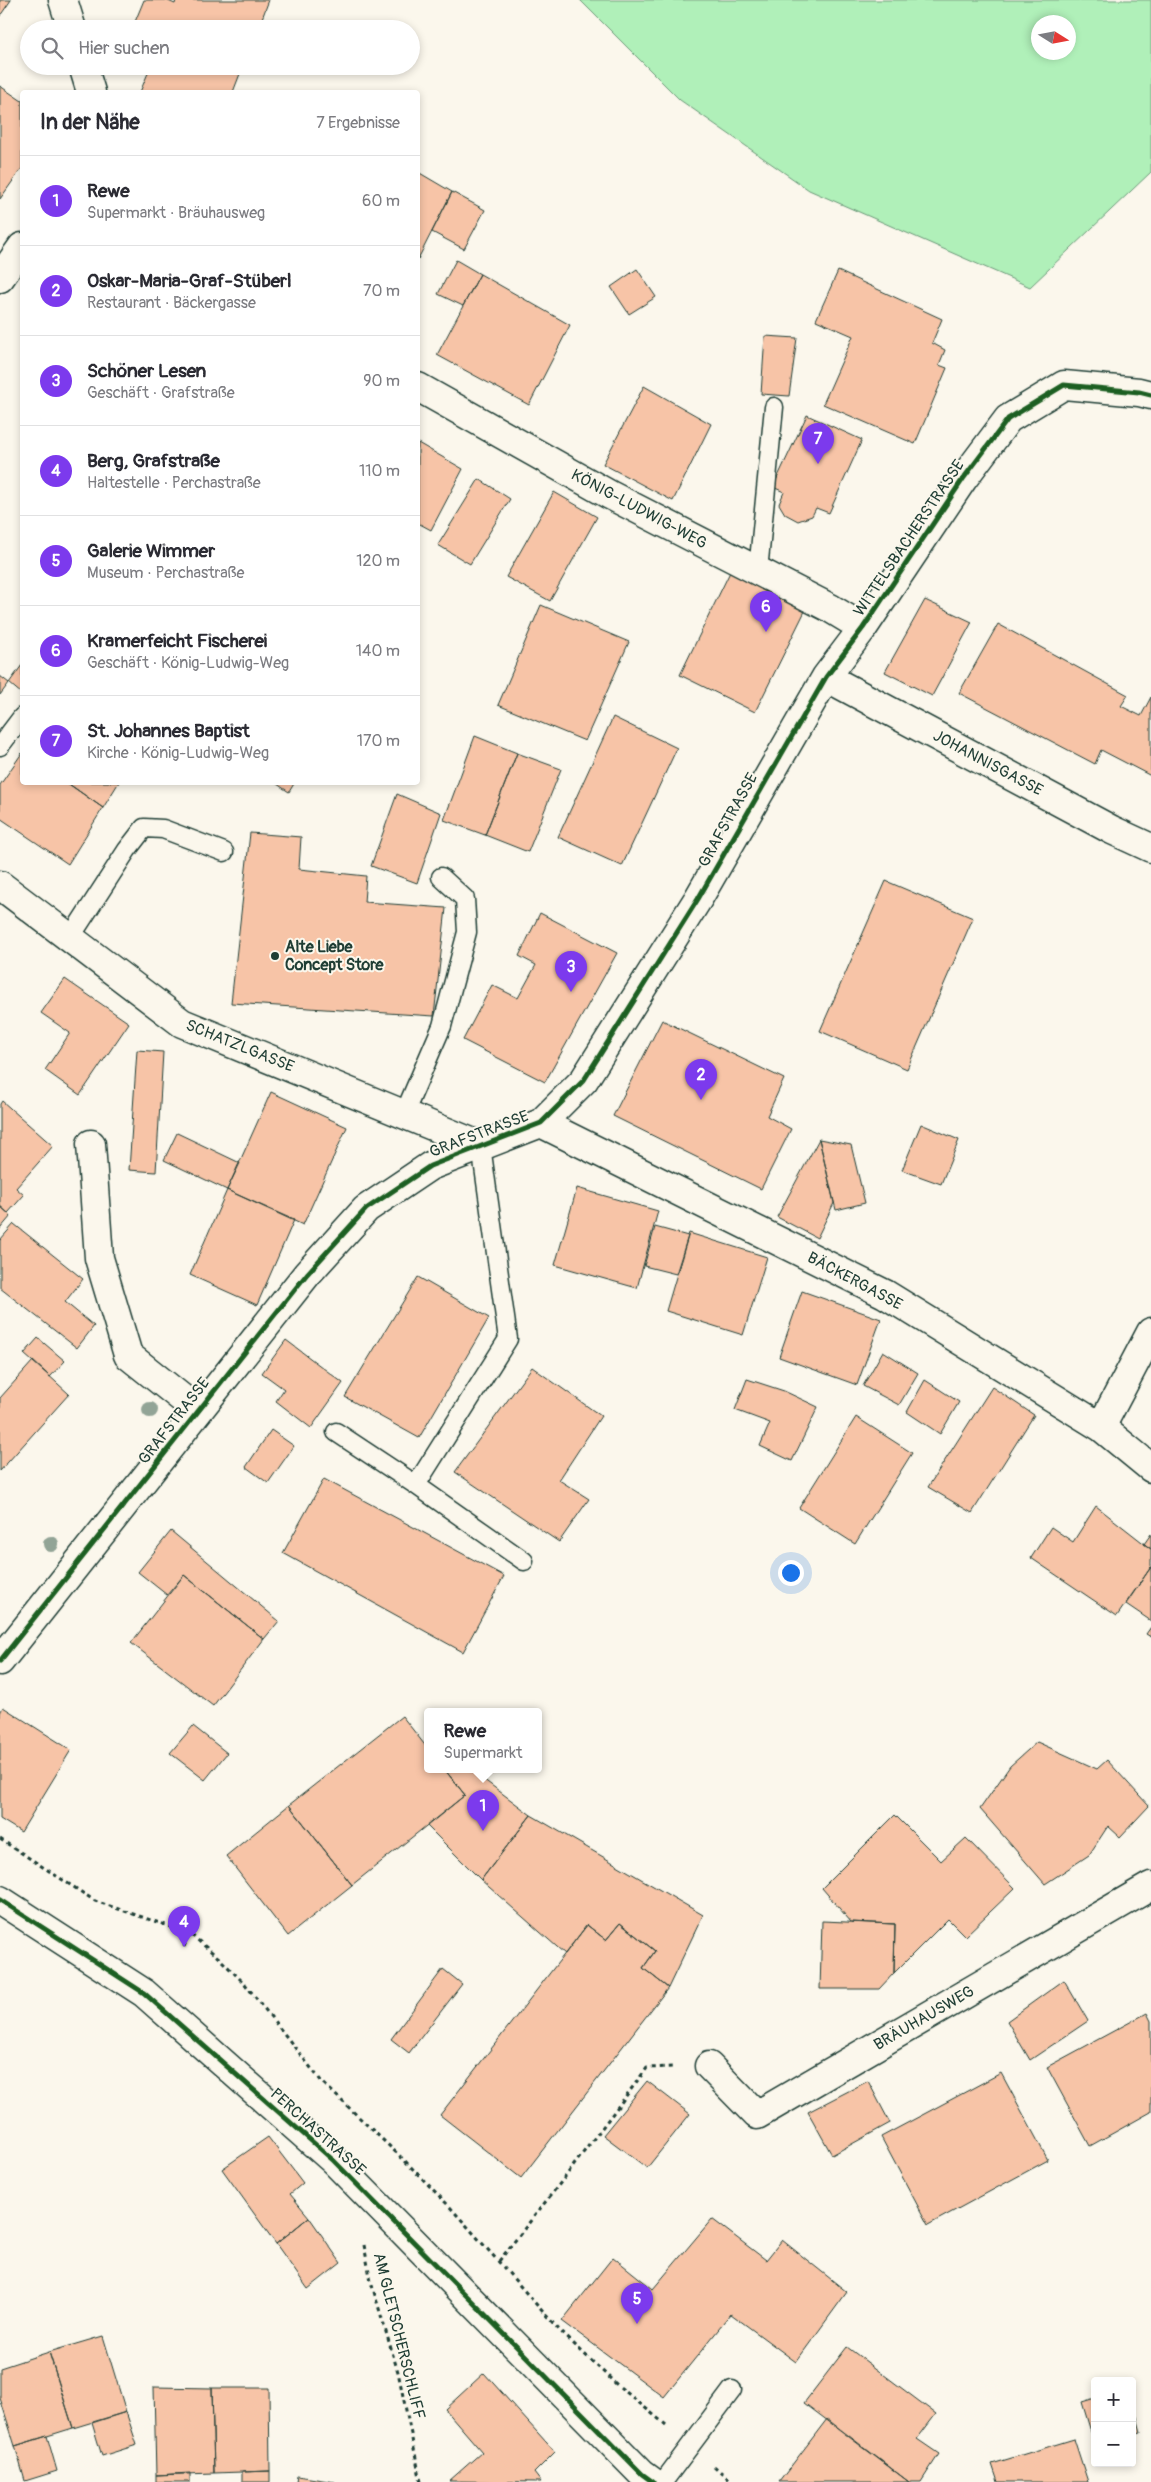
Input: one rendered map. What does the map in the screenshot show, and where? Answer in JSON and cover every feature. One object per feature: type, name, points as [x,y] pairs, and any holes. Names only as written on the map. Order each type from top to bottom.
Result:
[{"type":"street","points":[[63,0],[69,20]]},
{"type":"street","points":[[86,75],[90,90]]},
{"type":"street","points":[[0,278],[20,250]]},
{"type":"street","name":"WITTELSBACHERSTRASSE","points":[[846,651],[963,479],[1008,419],[1064,385],[1140,392],[1151,395]]},
{"type":"street","name":"KÖNIG-LUDWIG-WEG","points":[[420,388],[610,495],[830,608],[863,628]]},
{"type":"street","name":"GRAFSTRASSE","points":[[0,1661],[307,1274],[366,1209],[430,1166],[541,1124],[584,1080],[698,899],[826,677],[846,651]]},
{"type":"street","name":"JOHANNISGASSE","points":[[826,677],[1112,830],[1151,848]]},
{"type":"street","name":"SCHATZLGASSE","points":[[0,885],[182,1023],[481,1146]]},
{"type":"street","name":"BÄCKERGASSE","points":[[541,1124],[885,1294],[1101,1427],[1151,1468]]},
{"type":"street","name":"GRAFSTRASSE","points":[[91,1144],[99,1258],[128,1354],[198,1412]]},
{"type":"street","points":[[1101,1427],[1151,1332]]},
{"type":"street","name":"BRÄUHAUSWEG","points":[[709,2066],[757,2116],[1151,1886]]},
{"type":"street","name":"PERCHASTRASSE","points":[[0,1900],[144,1993],[334,2161],[649,2480]]},
{"type":"lane","points":[[758,571],[774,408]]},
{"type":"lane","points":[[0,746],[20,720]]},
{"type":"lane","points":[[70,938],[127,850],[144,828],[163,829],[224,852]]},
{"type":"lane","points":[[404,1114],[442,1026],[467,932],[465,898],[441,877]]},
{"type":"lane","points":[[416,1485],[508,1339],[481,1146]]},
{"type":"lane","points":[[336,1432],[416,1485],[524,1561]]},
{"type":"lane","points":[[649,2480],[690,2446],[732,2390]]},
{"type":"path","points":[[0,1839],[95,1901],[189,1933],[219,1958],[245,1984],[322,2082],[406,2161],[567,2337],[615,2383],[732,2482]]},
{"type":"path","points":[[184,1947],[189,1933]]},
{"type":"path","points":[[499,2261],[647,2068],[709,2066]]},
{"type":"green space","points":[[580,0],[1151,0],[1151,172],[1030,287],[809,190],[680,100]]},
{"type":"building","points":[[0,0],[11,0],[0,16]]},
{"type":"building","points":[[144,0],[166,0],[175,4],[176,0],[269,0],[261,20],[136,20]]},
{"type":"building","points":[[147,75],[240,75],[234,90],[141,90]]},
{"type":"building","points":[[0,86],[20,100],[20,171],[0,199]]},
{"type":"building","points":[[420,173],[452,192],[420,255]]},
{"type":"building","points":[[452,192],[485,210],[464,249],[432,232]]},
{"type":"building","points":[[456,260],[480,274],[463,306],[438,294]]},
{"type":"building","points":[[637,269],[656,297],[629,314],[611,287]]},
{"type":"building","points":[[838,271],[942,319],[932,343],[945,350],[939,365],[947,368],[915,444],[823,404],[853,336],[816,320]]},
{"type":"building","points":[[480,274],[570,325],[529,405],[437,355]]},
{"type":"building","points":[[765,336],[797,338],[789,396],[761,394]]},
{"type":"building","points":[[644,386],[711,424],[673,501],[603,464]]},
{"type":"building","points":[[807,415],[862,440],[829,513],[816,508],[812,516],[798,521],[785,514],[779,504],[784,492],[773,487]]},
{"type":"building","points":[[420,444],[463,469],[431,530],[420,524]]},
{"type":"building","points":[[479,479],[510,499],[470,564],[438,545]]},
{"type":"building","points":[[554,492],[597,517],[550,601],[506,577]]},
{"type":"building","points":[[730,572],[805,611],[755,712],[680,675]]},
{"type":"building","points":[[925,600],[972,622],[932,696],[885,672]]},
{"type":"building","points":[[541,605],[629,642],[585,741],[498,705]]},
{"type":"building","points":[[998,624],[1128,695],[1121,706],[1141,716],[1151,697],[1151,776],[1101,750],[1095,764],[959,693]]},
{"type":"building","points":[[20,668],[20,692],[9,683]]},
{"type":"building","points":[[0,676],[9,683],[0,695]]},
{"type":"building","points":[[613,717],[677,748],[622,866],[558,837]]},
{"type":"building","points":[[475,736],[517,753],[485,835],[444,820]]},
{"type":"building","points":[[517,753],[561,769],[528,852],[485,835]]},
{"type":"building","points":[[20,756],[20,785],[70,785],[103,808],[68,864],[0,818],[0,785]]},
{"type":"building","points":[[70,785],[117,785],[103,808]]},
{"type":"building","points":[[278,785],[293,785],[289,792]]},
{"type":"building","points":[[397,794],[441,813],[417,883],[371,866]]},
{"type":"building","points":[[250,833],[301,837],[299,869],[366,876],[364,902],[446,908],[434,1016],[231,1003]]},
{"type":"building","points":[[886,881],[973,918],[907,1069],[820,1031]]},
{"type":"building","points":[[540,913],[617,953],[545,1082],[463,1040],[492,985],[518,998],[536,965],[519,956]]},
{"type":"building","points":[[65,979],[129,1023],[80,1095],[45,1070],[70,1033],[41,1013]]},
{"type":"building","points":[[662,1020],[784,1079],[767,1116],[791,1129],[761,1189],[613,1116]]},
{"type":"building","points":[[137,1050],[163,1052],[156,1172],[129,1170]]},
{"type":"building","points":[[271,1092],[347,1127],[303,1225],[227,1190]]},
{"type":"building","points":[[2,1101],[53,1146],[16,1188],[24,1195],[8,1213],[0,1206],[0,1104]]},
{"type":"building","points":[[921,1124],[959,1140],[941,1184],[902,1170]]},
{"type":"building","points":[[177,1133],[240,1163],[227,1190],[164,1160]]},
{"type":"building","points":[[819,1139],[834,1203],[817,1238],[777,1217]]},
{"type":"building","points":[[819,1139],[851,1145],[865,1203],[836,1210]]},
{"type":"building","points":[[577,1188],[658,1211],[637,1288],[555,1265]]},
{"type":"building","points":[[227,1190],[294,1220],[257,1305],[190,1275]]},
{"type":"building","points":[[0,1206],[11,1216],[0,1229]]},
{"type":"building","points":[[14,1224],[83,1279],[65,1302],[94,1326],[77,1348],[0,1288],[0,1240]]},
{"type":"building","points":[[655,1227],[688,1236],[676,1274],[644,1266]]},
{"type":"building","points":[[689,1233],[767,1257],[743,1335],[666,1311]]},
{"type":"building","points":[[418,1277],[489,1318],[419,1438],[345,1397]]},
{"type":"building","points":[[802,1291],[881,1319],[857,1385],[779,1357]]},
{"type":"building","points":[[38,1338],[65,1361],[50,1377],[24,1354]]},
{"type":"building","points":[[286,1340],[343,1383],[311,1428],[276,1401],[284,1389],[262,1373]]},
{"type":"building","points":[[883,1351],[918,1373],[899,1405],[863,1386]]},
{"type":"building","points":[[33,1361],[69,1394],[0,1471],[0,1398]]},
{"type":"building","points":[[532,1367],[601,1416],[559,1480],[589,1499],[559,1542],[455,1472]]},
{"type":"building","points":[[747,1379],[784,1391],[818,1407],[792,1461],[760,1446],[770,1423],[735,1410]]},
{"type":"building","points":[[925,1380],[959,1402],[940,1434],[907,1412]]},
{"type":"building","points":[[992,1387],[1034,1415],[972,1513],[928,1487]]},
{"type":"building","points":[[856,1417],[912,1453],[855,1544],[799,1508]]},
{"type":"building","points":[[271,1430],[294,1446],[268,1483],[246,1467]]},
{"type":"building","points":[[324,1479],[504,1576],[463,1652],[283,1553]]},
{"type":"building","points":[[1096,1506],[1151,1549],[1151,1567],[1117,1616],[1031,1558],[1051,1527],[1073,1542]]},
{"type":"building","points":[[171,1531],[279,1621],[264,1639],[184,1575],[167,1595],[138,1572]]},
{"type":"building","points":[[1151,1534],[1151,1549],[1144,1544]]},
{"type":"building","points":[[1151,1567],[1151,1621],[1126,1604]]},
{"type":"building","points":[[184,1575],[264,1639],[213,1706],[131,1643]]},
{"type":"building","points":[[1151,1627],[1151,1637],[1146,1634]]},
{"type":"building","points":[[3,1707],[71,1750],[21,1832],[0,1819],[0,1713]]},
{"type":"building","points":[[402,1716],[424,1744],[424,1773],[447,1773],[465,1795],[352,1885],[289,1805]]},
{"type":"building","points":[[193,1726],[227,1753],[205,1780],[170,1753]]},
{"type":"building","points":[[1037,1742],[1097,1769],[1107,1760],[1149,1806],[1120,1837],[1108,1826],[1089,1855],[1045,1884],[980,1809],[1010,1766]]},
{"type":"building","points":[[447,1773],[475,1773],[531,1815],[481,1880],[427,1826],[465,1795]]},
{"type":"building","points":[[289,1805],[352,1885],[288,1936],[226,1856]]},
{"type":"building","points":[[531,1815],[703,1915],[668,1988],[643,1968],[655,1951],[620,1923],[606,1940],[587,1925],[565,1954],[481,1880]]},
{"type":"building","points":[[895,1815],[941,1861],[966,1838],[1015,1888],[965,1936],[948,1919],[894,1973],[895,1924],[851,1922],[822,1888]]},
{"type":"building","points":[[822,1921],[895,1924],[894,1973],[879,1989],[820,1989]]},
{"type":"building","points":[[620,1923],[655,1951],[643,1968],[668,1988],[521,2178],[440,2115],[587,1925],[606,1940]]},
{"type":"building","points":[[443,1969],[462,1984],[409,2053],[391,2039]]},
{"type":"building","points":[[1064,1980],[1088,2021],[1030,2060],[1007,2021]]},
{"type":"building","points":[[1147,2013],[1151,2021],[1151,2112],[1090,2146],[1047,2067]]},
{"type":"building","points":[[1001,2073],[1048,2160],[928,2225],[881,2137]]},
{"type":"building","points":[[647,2081],[690,2114],[647,2168],[603,2135]]},
{"type":"building","points":[[868,2081],[890,2123],[832,2155],[808,2112]]},
{"type":"building","points":[[268,2137],[303,2183],[290,2194],[309,2217],[276,2244],[222,2169]]},
{"type":"building","points":[[309,2217],[341,2263],[308,2289],[276,2244]]},
{"type":"building","points":[[712,2219],[766,2260],[782,2240],[847,2292],[796,2362],[731,2314],[664,2397],[562,2321],[613,2257],[653,2289]]},
{"type":"building","points":[[103,2336],[126,2412],[73,2428],[49,2352]]},
{"type":"building","points":[[847,2347],[936,2414],[917,2439],[939,2454],[921,2482],[909,2482],[804,2403]]},
{"type":"building","points":[[49,2352],[73,2428],[15,2446],[0,2398],[0,2368]]},
{"type":"building","points":[[484,2373],[555,2452],[534,2473],[541,2482],[449,2481],[482,2452],[445,2409]]},
{"type":"building","points":[[154,2387],[212,2388],[214,2473],[156,2475]]},
{"type":"building","points":[[212,2388],[269,2388],[270,2471],[214,2473]]},
{"type":"building","points":[[1091,2399],[1091,2432],[1082,2402]]},
{"type":"building","points":[[126,2412],[137,2445],[102,2456],[92,2423]]},
{"type":"building","points":[[1136,2413],[1141,2432],[1136,2433]]},
{"type":"building","points":[[827,2419],[909,2482],[779,2482]]},
{"type":"building","points":[[47,2436],[57,2471],[25,2481],[15,2446]]},
{"type":"building","points":[[1074,2439],[1088,2482],[998,2482],[992,2464]]},
{"type":"building","points":[[270,2471],[270,2482],[242,2482],[242,2472]]},
{"type":"building","points":[[190,2473],[190,2482],[156,2482],[156,2475]]},
{"type":"building","points":[[297,2476],[335,2482],[296,2482]]},
{"type":"cycle path","points":[[0,1661],[307,1274],[366,1209],[430,1166],[541,1123],[584,1080],[698,899],[826,677],[863,628],[963,479],[1008,419],[1064,385],[1139,392],[1151,395]]},
{"type":"cycle path","points":[[0,1900],[144,1993],[334,2161],[642,2474],[653,2482]]},
{"type":"place","name":"St. Johannes Baptist","points":[[818,464]]},
{"type":"place","name":"Kramerfeicht Fischerei","points":[[766,632]]},
{"type":"place","name":"Alte Liebe Concept Store","points":[[275,956]]},
{"type":"place","name":"Schöner Lesen","points":[[571,992]]},
{"type":"place","name":"Oskar-Maria-Graf-Stüberl","points":[[701,1100]]},
{"type":"place","name":"Rewe","points":[[483,1831]]},
{"type":"place","name":"Berg, Grafstraße","points":[[184,1947]]},
{"type":"place","name":"Galerie Wimmer","points":[[637,2324]]}]
